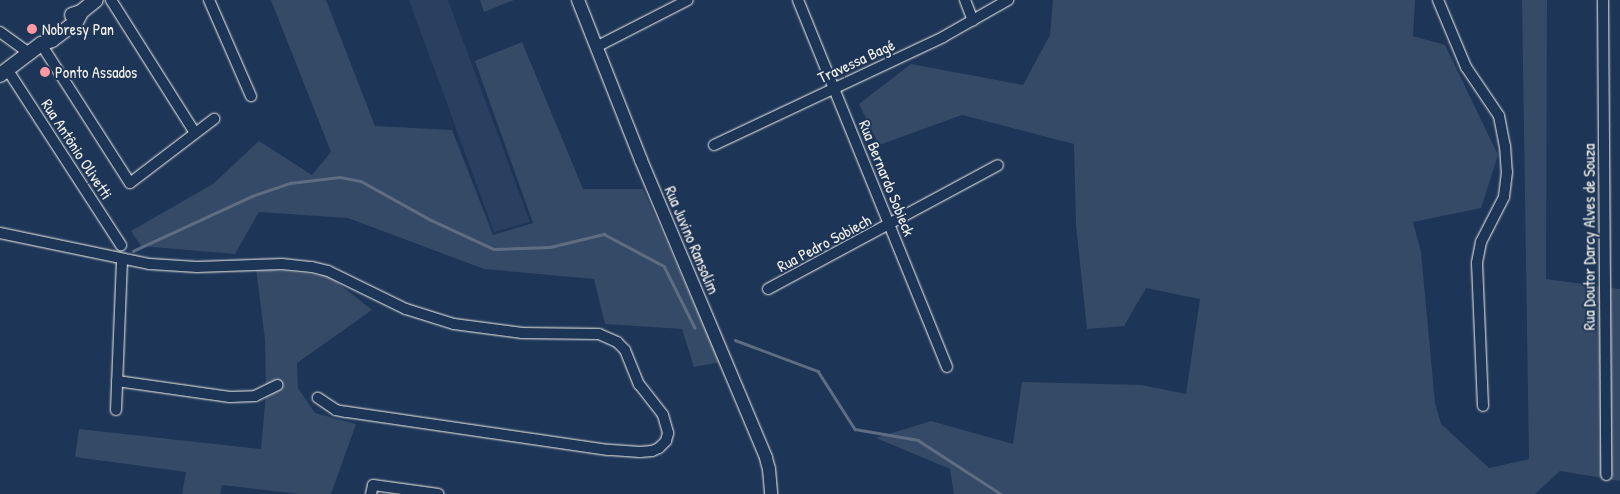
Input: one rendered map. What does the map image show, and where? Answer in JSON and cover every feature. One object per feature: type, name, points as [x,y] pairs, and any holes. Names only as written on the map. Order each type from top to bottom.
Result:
[{"type":"main road","points":[[4,72],[41,44],[52,40],[76,22],[81,12],[96,0]]},
{"type":"street","points":[[111,0],[195,133]]},
{"type":"street","points":[[209,0],[251,96]]},
{"type":"street","name":"Rua Juvino Ransolim","points":[[578,0],[640,160],[766,458],[771,494]]},
{"type":"street","points":[[596,47],[688,0]]},
{"type":"street","name":"Rua Bernardo Sobieck","points":[[798,0],[948,367]]},
{"type":"street","points":[[965,0],[973,20]]},
{"type":"street","name":"Travessa Bagé","points":[[714,145],[973,20],[1008,0]]},
{"type":"street","points":[[1438,0],[1466,67],[1499,116],[1505,146],[1507,172],[1504,197],[1481,242],[1477,263],[1482,406]]},
{"type":"street","name":"Rua Doutor Darcy Alves de Souza","points":[[1603,0],[1606,475]]},
{"type":"street","points":[[0,32],[29,53]]},
{"type":"street","points":[[41,44],[130,183],[214,119]]},
{"type":"street","name":"Rua Antônio Olivetti","points":[[4,72],[121,245]]},
{"type":"street","name":"Rua Pedro Sobiech","points":[[768,288],[998,165]]},
{"type":"street","points":[[0,233],[122,259],[172,266],[282,264],[312,267],[328,271],[406,309],[454,324],[522,333],[599,334],[617,342],[625,350],[639,384],[663,415],[668,433],[666,441],[659,448],[652,450],[640,452],[608,450],[346,412],[336,410],[318,398]]},
{"type":"street","points":[[116,410],[122,259]]},
{"type":"street","points":[[117,381],[230,397],[255,396],[278,385]]},
{"type":"street","points":[[372,489],[438,494]]},
{"type":"shaded area","points":[[271,0],[326,0],[375,126],[452,130],[493,235],[533,223],[475,61],[522,42],[583,189],[643,189],[720,362],[694,367],[682,329],[605,324],[594,279],[484,269],[348,218],[259,212],[235,254],[141,246],[131,231],[213,184],[259,141],[312,175],[331,152]]},
{"type":"shaded area","points":[[409,0],[448,0],[530,222],[494,232]]},
{"type":"shaded area","points":[[480,0],[514,0],[484,12]]},
{"type":"shaded area","points":[[1053,0],[1415,0],[1413,36],[1445,45],[1498,155],[1481,208],[1413,222],[1421,252],[1435,403],[1441,424],[1489,468],[1529,459],[1522,0],[1547,0],[1546,279],[1620,289],[1620,481],[1560,471],[1535,494],[954,494],[950,469],[876,438],[931,421],[1013,444],[1022,382],[1142,385],[1186,394],[1200,299],[1146,288],[1124,326],[1087,329],[1076,225],[1074,144],[962,115],[879,145],[859,104],[911,64],[1023,85],[1050,35]]},
{"type":"shaded area","points":[[256,268],[329,276],[372,310],[297,363],[298,388],[315,413],[356,424],[331,494],[300,494],[222,485],[220,494],[182,494],[186,472],[75,457],[79,429],[261,449],[266,393],[265,340]]},
{"type":"waterway","points":[[133,251],[252,196],[290,183],[340,177],[361,181],[431,220],[494,249],[550,247],[604,234],[664,266],[695,328]]},
{"type":"waterway","points":[[735,340],[818,371],[855,429],[918,440],[1001,494]]},
{"type":"place","name":"Nobresy Pan","points":[[32,29]]},
{"type":"place","name":"Ponto Assados","points":[[45,72]]}]
